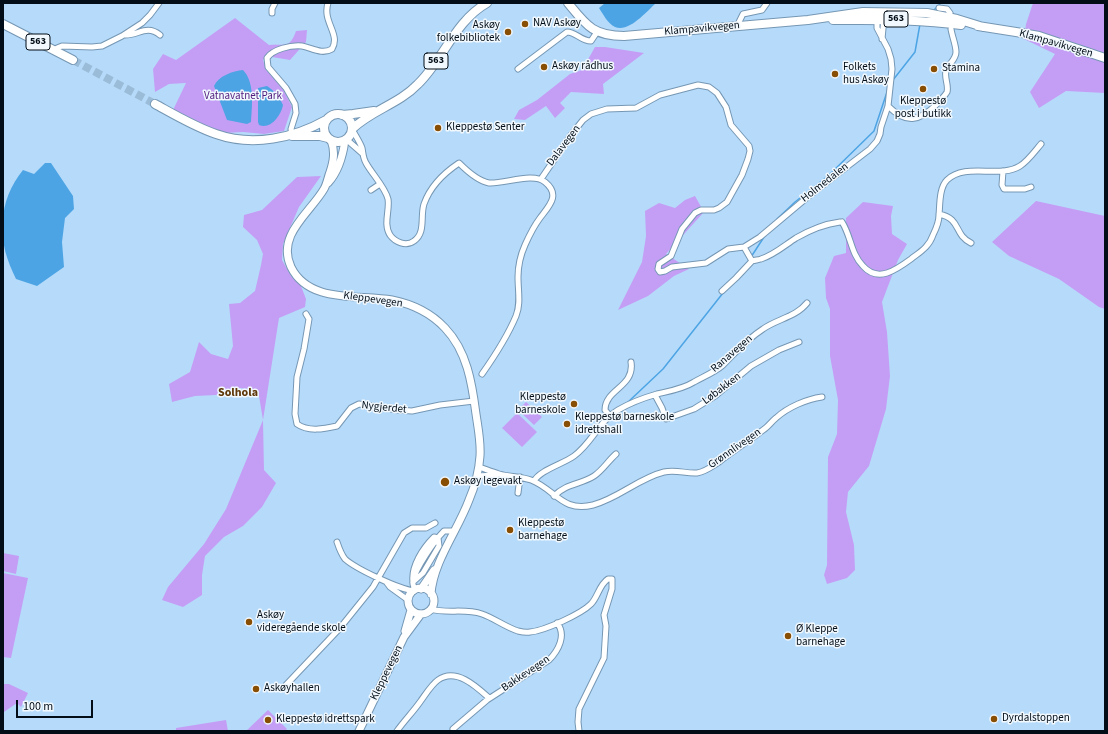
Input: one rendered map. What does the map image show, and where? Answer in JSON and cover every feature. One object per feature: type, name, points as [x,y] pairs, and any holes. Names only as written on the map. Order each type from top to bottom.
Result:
[{"type":"main road","name":"563","points":[[292,135],[320,136],[337,142],[345,140],[352,129],[376,111],[404,96],[419,84],[465,21],[483,4]]},
{"type":"main road","name":"Klampavikvegen","points":[[569,4],[583,21],[597,32],[609,35],[624,36],[808,20],[935,14],[984,27],[1039,36],[1105,58]]},
{"type":"main road","name":"563","points":[[3,24],[72,60]]},
{"type":"main road","name":"563","points":[[155,104],[201,128],[224,136],[259,140],[292,135],[326,120],[333,115],[376,111]]},
{"type":"main road","points":[[342,114],[349,119],[352,129]]},
{"type":"main road","points":[[326,120],[324,130],[329,139]]},
{"type":"main road","name":"Kleppevegen","points":[[326,185],[334,157],[333,146],[329,139]]},
{"type":"main road","name":"Kleppevegen","points":[[345,140],[333,177],[296,225],[289,238],[287,254],[289,261],[298,278],[314,289],[328,294],[385,299],[405,303],[432,317],[449,333],[462,352],[470,378],[480,442],[479,467],[469,501],[439,564],[432,585],[431,594]]},
{"type":"main road","name":"Kleppevegen","points":[[416,590],[439,564]]},
{"type":"main road","points":[[416,590],[426,590],[431,594],[433,602],[428,612],[421,614],[411,610],[408,600],[410,595],[416,590]]},
{"type":"main road","name":"Kleppevegen","points":[[404,637],[411,610]]},
{"type":"main road","name":"Kleppevegen","points":[[359,731],[404,637],[421,614]]},
{"type":"street","points":[[67,46],[59,53],[57,48],[62,46],[67,46],[98,47],[112,42],[146,20],[159,3]]},
{"type":"street","points":[[272,13],[275,3]]},
{"type":"street","points":[[292,135],[291,129],[296,113],[294,104],[286,88],[268,67],[267,58],[270,54],[295,46],[324,52],[332,49],[335,45],[335,39],[326,17],[326,8],[328,3]]},
{"type":"street","points":[[739,22],[743,14],[762,10],[767,3]]},
{"type":"street","points":[[939,8],[947,9],[950,13]]},
{"type":"street","name":"Holmedalen","points":[[685,226],[671,256],[658,266],[660,272],[666,271],[672,267],[706,263],[728,249],[744,247],[760,237],[810,195],[870,149],[879,137],[888,106],[892,69],[890,56],[877,28],[881,17]]},
{"type":"street","points":[[888,106],[902,117],[914,119],[932,108],[946,93],[946,71],[956,55],[951,28]]},
{"type":"street","points":[[124,35],[130,35],[146,30],[154,31],[160,34]]},
{"type":"street","points":[[518,69],[567,32],[574,33],[588,41],[591,41],[597,32]]},
{"type":"street","name":"Dalavegen","points":[[540,179],[571,135],[583,120],[591,114],[607,109],[636,108],[660,95],[692,86],[703,85],[720,97],[726,107],[731,125],[748,144],[750,151],[742,174],[727,202],[717,209],[697,211],[685,226]]},
{"type":"street","points":[[352,129],[361,146],[366,162],[388,198],[388,231],[397,241],[408,244],[414,241],[418,236],[422,226],[423,207],[430,192],[448,170],[458,163],[470,173],[488,183],[503,183],[530,178],[540,179],[550,188],[552,200],[548,209],[534,227],[525,244],[518,272],[519,300],[516,316],[482,374]]},
{"type":"street","points":[[345,140],[362,153]]},
{"type":"street","points":[[722,291],[752,261],[765,257],[796,238],[831,223],[841,222],[860,263],[868,271],[874,274],[881,274],[898,269],[924,250],[933,237],[939,214],[940,199],[945,182],[963,172],[1003,171],[1017,168],[1023,164],[1041,144]]},
{"type":"street","points":[[1003,171],[1002,185],[1004,189],[1025,189],[1032,187]]},
{"type":"street","points":[[371,190],[380,184]]},
{"type":"street","points":[[939,214],[946,215],[952,219],[957,224],[963,238],[970,243]]},
{"type":"street","points":[[744,247],[752,261]]},
{"type":"street","name":"Ranavegen","points":[[534,481],[540,474],[563,464],[576,455],[589,442],[610,416],[630,403],[683,388],[694,383],[722,366],[755,334],[773,323],[800,310],[807,303]]},
{"type":"street","name":"Nygjerdet","points":[[306,314],[309,319],[297,377],[295,414],[297,424],[302,428],[321,429],[337,426],[351,408],[361,404],[412,411],[446,404],[474,401]]},
{"type":"street","name":"Løbakken","points":[[655,395],[666,419],[692,410],[715,396],[748,369],[780,350],[799,342]]},
{"type":"street","points":[[610,416],[605,410],[607,402],[616,390],[630,377],[632,362]]},
{"type":"street","name":"Grønnlivegen","points":[[479,467],[499,474],[534,481],[554,496],[574,506],[592,505],[615,496],[649,477],[664,472],[673,470],[692,473],[703,472],[763,430],[781,414],[812,399],[822,397]]},
{"type":"street","points":[[554,496],[569,485],[593,476],[616,454]]},
{"type":"street","name":"Grønnlivegen","points":[[476,476],[499,474]]},
{"type":"street","points":[[518,493],[520,477]]},
{"type":"street","points":[[286,685],[340,628],[378,578],[406,532],[412,528],[426,528],[435,523]]},
{"type":"street","points":[[416,590],[412,582],[413,567],[434,537],[438,538],[444,531],[454,531]]},
{"type":"street","points":[[412,582],[423,573],[439,546],[438,538]]},
{"type":"street","points":[[337,542],[342,554],[347,560],[387,582],[416,590]]},
{"type":"street","points":[[430,609],[444,612],[463,610],[480,613],[517,630],[525,632],[535,631],[557,623],[586,608],[594,600],[604,582],[608,579],[612,580],[612,589],[604,615],[606,626],[604,658],[579,709],[579,731]]},
{"type":"street","points":[[387,582],[390,587],[408,600]]},
{"type":"street","name":"Bakkevegen","points":[[453,729],[489,698],[549,660],[554,655],[558,649],[561,638],[561,631],[557,623]]},
{"type":"street","name":"Bakkevegen","points":[[397,731],[430,688],[439,679],[446,675],[463,678],[489,698]]},
{"type":"green space","points":[[1033,3],[1105,3],[1105,93],[1066,91],[1039,108],[1030,92],[1055,54],[1024,39],[1026,24]]},
{"type":"green space","name":"Vatnavatnet Park","points":[[235,18],[269,45],[287,44],[292,40],[296,31],[307,30],[306,42],[290,60],[266,56],[263,60],[266,70],[282,87],[292,107],[284,131],[264,134],[243,132],[224,133],[207,127],[173,110],[186,83],[169,84],[155,92],[153,69],[163,54],[176,60]]},
{"type":"green space","points":[[595,47],[605,47],[644,53],[603,84],[604,94],[571,92],[560,103],[565,108],[555,118],[546,106],[525,120],[514,119],[519,110],[537,100],[570,74],[582,70]]},
{"type":"green space","points":[[321,176],[299,207],[283,244],[282,260],[291,276],[301,286],[306,299],[305,307],[279,318],[263,420],[258,390],[240,388],[216,395],[195,396],[172,402],[169,384],[190,372],[199,342],[211,354],[228,359],[233,346],[229,304],[240,303],[255,291],[263,254],[257,240],[243,227],[244,215],[262,210],[297,177]]},
{"type":"green space","points":[[695,196],[704,212],[666,254],[689,269],[674,276],[648,296],[618,310],[642,262],[646,236],[645,211],[659,203],[675,208],[685,200]]},
{"type":"green space","points":[[1036,201],[1105,216],[1105,309],[1099,307],[1059,279],[1009,256],[992,242]]},
{"type":"green space","points":[[863,202],[893,206],[891,216],[892,234],[907,244],[898,260],[882,302],[887,332],[890,376],[886,409],[869,466],[848,492],[846,512],[854,545],[855,570],[847,578],[827,584],[824,575],[827,565],[828,457],[837,434],[838,400],[830,356],[830,309],[826,298],[825,278],[834,256],[846,253],[846,218]]},
{"type":"green space","points":[[526,402],[542,417],[534,425],[518,410]]},
{"type":"green space","points":[[517,413],[537,432],[522,447],[502,428]]},
{"type":"green space","points":[[263,420],[264,470],[276,483],[262,507],[243,526],[224,537],[205,556],[202,575],[202,595],[183,607],[162,600],[168,587],[204,544],[226,509]]},
{"type":"green space","points":[[3,553],[19,556],[16,574],[3,571]]},
{"type":"green space","points":[[3,573],[28,578],[11,658],[3,657]]},
{"type":"green space","points":[[3,684],[9,684],[28,693],[21,707],[17,703],[4,712],[3,720]]},
{"type":"green space","name":"Kleppestø idrettspark","points":[[268,710],[287,729],[285,731],[246,731]]},
{"type":"green space","points":[[226,720],[228,731],[176,731],[176,728]]},
{"type":"water","points":[[605,3],[656,3],[643,16],[632,24],[620,28],[610,24],[599,8]]},
{"type":"water","points":[[243,70],[247,75],[252,94],[251,122],[247,124],[227,120],[214,86],[222,77]]},
{"type":"water","points":[[267,86],[276,94],[283,105],[275,121],[271,124],[263,126],[259,125],[258,122],[258,88]]},
{"type":"water","points":[[45,163],[51,163],[73,196],[74,209],[65,218],[62,242],[64,267],[37,286],[16,279],[4,245],[3,215],[8,194],[23,170],[34,174]]},
{"type":"waterway","points":[[933,11],[941,3]]},
{"type":"waterway","points":[[893,80],[915,52],[920,24]]},
{"type":"waterway","points":[[777,219],[795,202],[829,175],[874,131],[887,92]]},
{"type":"waterway","points":[[751,257],[764,237]]},
{"type":"waterway","points":[[627,403],[663,369],[723,293]]},
{"type":"tunnel","points":[[73,60],[155,104]]},
{"type":"place","name":"NAV Askøy","points":[[525,24]]},
{"type":"place","name":"Askøy folkebibliotek","points":[[508,32]]},
{"type":"place","name":"Askøy rådhus","points":[[544,67]]},
{"type":"place","name":"Stamina","points":[[934,69]]},
{"type":"place","name":"Folkets hus Askøy","points":[[835,74]]},
{"type":"place","name":"Kleppestø post i butikk","points":[[923,89]]},
{"type":"place","name":"Kleppestø Senter","points":[[438,128]]},
{"type":"place","name":"Kleppestø barneskole","points":[[574,404]]},
{"type":"place","name":"Kleppestø barneskole idrettshall","points":[[567,424]]},
{"type":"place","name":"Askøy legevakt","points":[[445,482]]},
{"type":"place","name":"Kleppestø barnehage","points":[[510,530]]},
{"type":"place","name":"Askøy videregående skole","points":[[249,622]]},
{"type":"place","name":"Ø Kleppe barnehage","points":[[788,636]]},
{"type":"place","name":"Askøyhallen","points":[[256,689]]},
{"type":"place","name":"Dyrdalstoppen","points":[[994,719]]},
{"type":"place","name":"Kleppestø idrettspark","points":[[268,720]]},
{"type":"district","name":"Solhola","points":[[238,393]]}]
